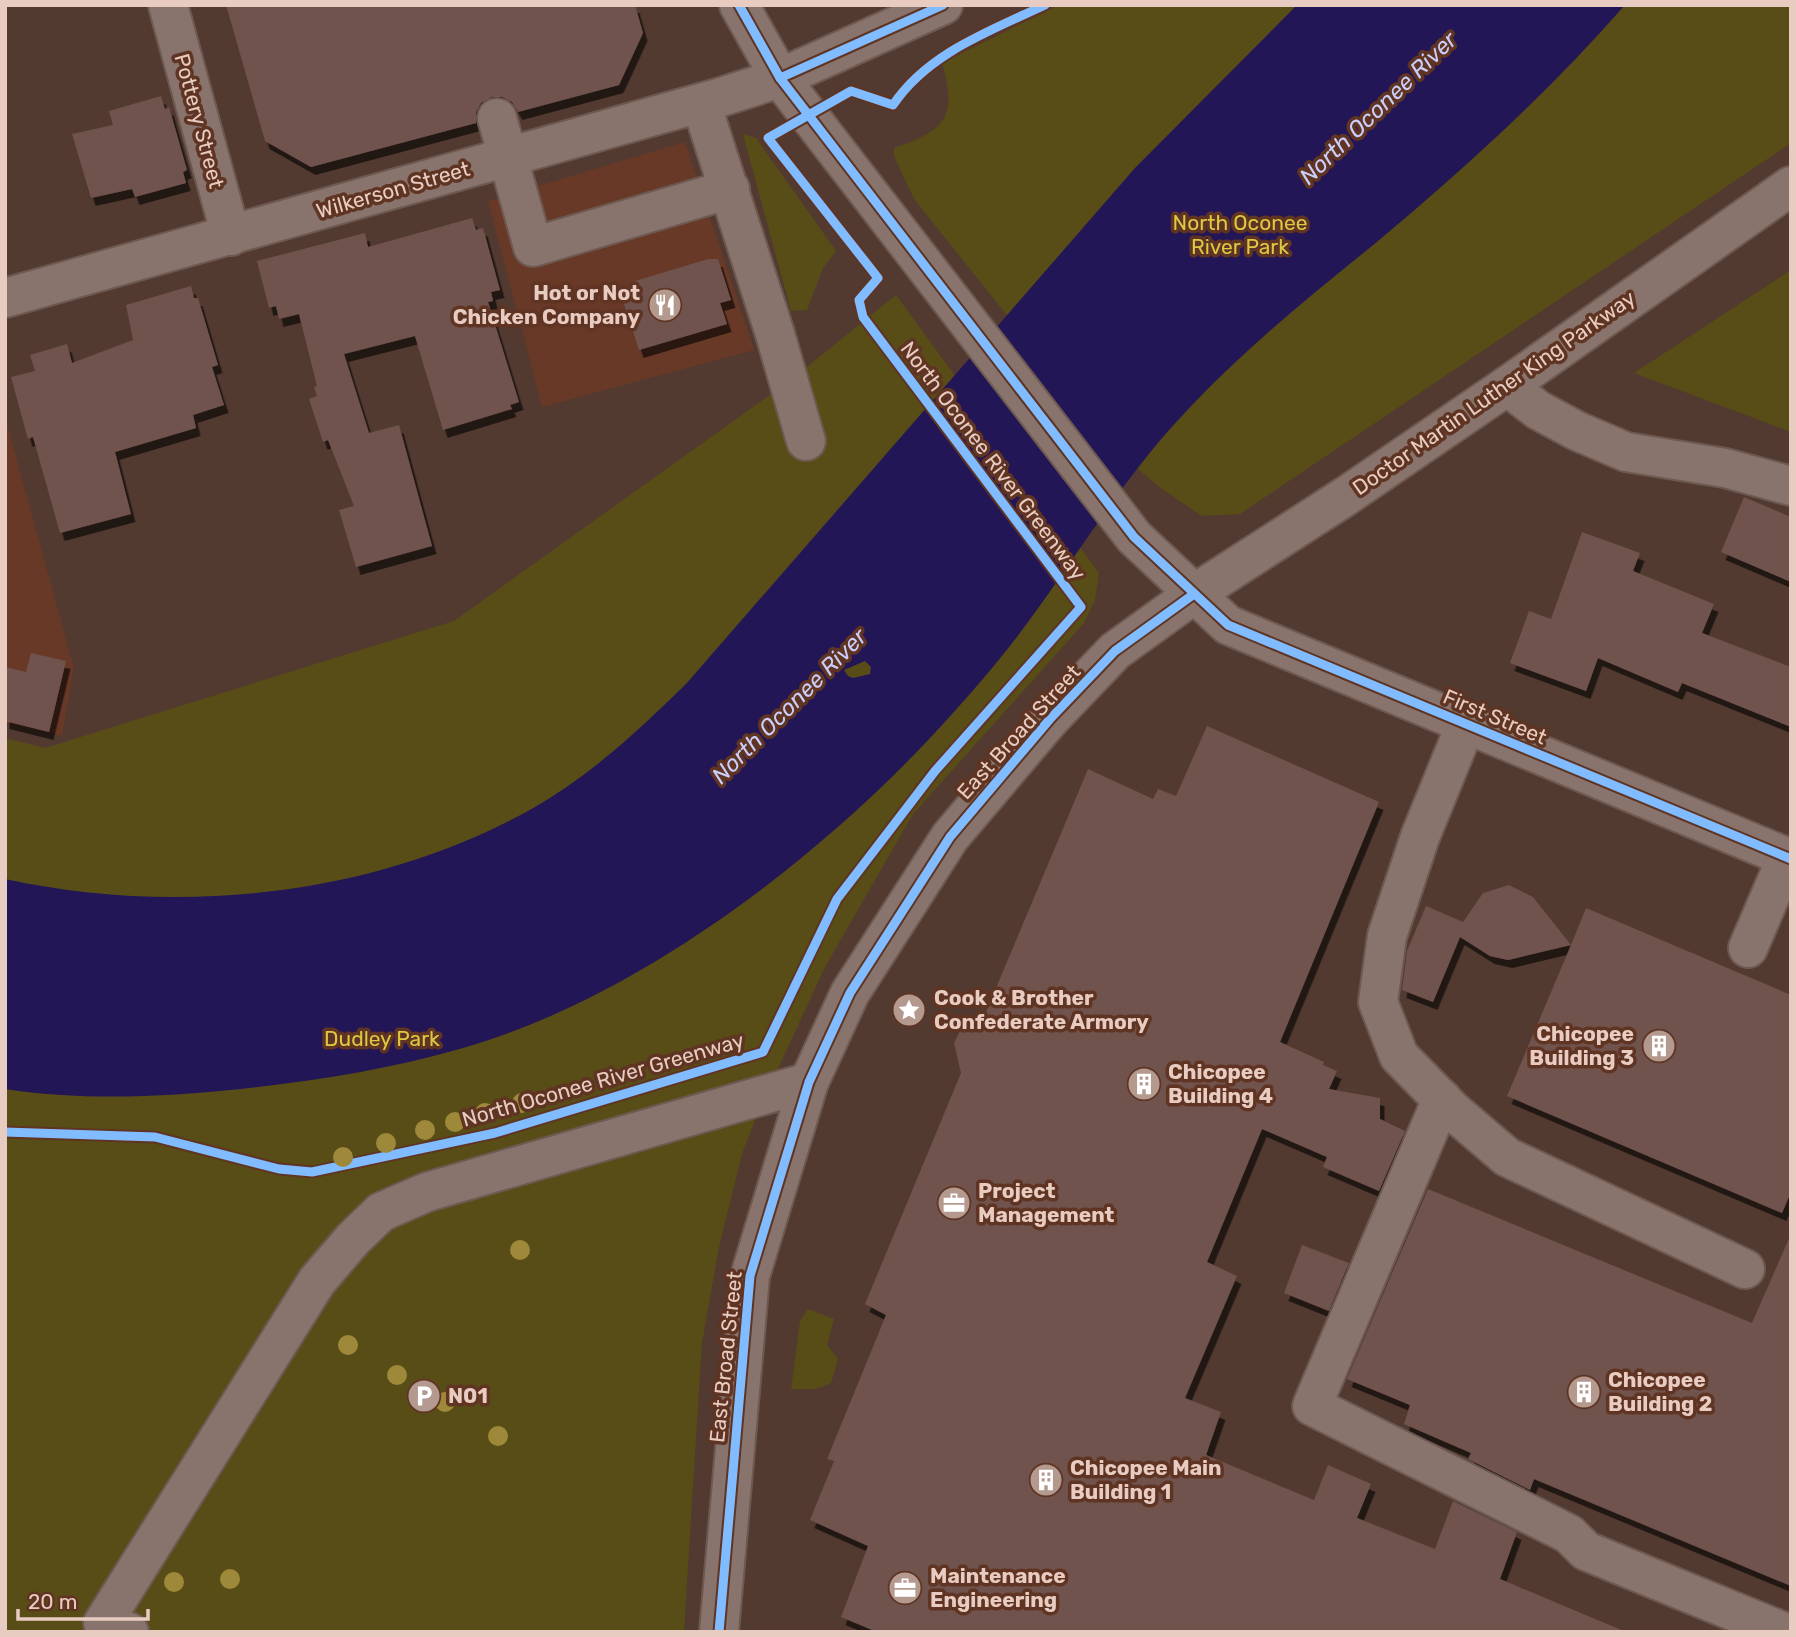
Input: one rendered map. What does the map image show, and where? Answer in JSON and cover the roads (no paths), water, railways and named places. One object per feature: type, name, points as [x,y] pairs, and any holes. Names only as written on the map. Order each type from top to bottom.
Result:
[{"type":"street","name":"Pottery Street","points":[[168,5],[231,236]]},
{"type":"street","points":[[739,5],[779,78],[907,246],[1059,436],[1134,537],[1194,594]]},
{"type":"street","name":"Wilkerson Street","points":[[5,298],[701,103],[779,78],[943,5]]},
{"type":"street","points":[[701,103],[730,189],[806,441]]},
{"type":"street","points":[[497,118],[533,247],[730,189]]},
{"type":"street","name":"Doctor Martin Luther King Parkway","points":[[1194,594],[1346,496],[1507,386],[1791,186]]},
{"type":"street","points":[[1507,386],[1538,410],[1577,431],[1626,452],[1702,463],[1791,486]]},
{"type":"street","name":"First Street","points":[[1194,594],[1228,625],[1789,858]]},
{"type":"street","name":"East Broad Street","points":[[719,1632],[750,1276],[809,1082],[849,993],[950,836],[1050,719],[1115,651],[1194,594]]},
{"type":"street","points":[[1466,724],[1420,837],[1387,936],[1378,1002],[1399,1056],[1507,1157],[1745,1269]]},
{"type":"street","points":[[1748,948],[1789,858]]},
{"type":"street","points":[[129,1632],[103,1623],[317,1281],[339,1254],[381,1212],[427,1192],[809,1082]]},
{"type":"street","points":[[1442,1099],[1312,1406],[1569,1534],[1586,1551],[1784,1632]]},
{"type":"water","name":"North Oconee River","points":[[1297,5],[1625,5],[1566,69],[1471,160],[1322,286],[1203,393],[1139,466],[1018,635],[943,724],[895,774],[841,824],[723,918],[660,959],[595,995],[529,1025],[463,1048],[408,1062],[297,1082],[182,1094],[123,1097],[5,1089],[5,879],[71,890],[139,896],[208,896],[277,891],[345,879],[411,861],[475,837],[556,794],[614,750],[686,684],[1135,168]],"holes":[[[865,661],[871,667],[870,674],[853,678],[844,670]]]},
{"type":"place","name":"Hot or Not Chicken Company","points":[[665,305]]},
{"type":"place","name":"Cook & Brother Confederate Armory","points":[[909,1010]]},
{"type":"place","name":"Chicopee Building 3","points":[[1659,1046]]},
{"type":"place","name":"Chicopee Building 4","points":[[1144,1084]]},
{"type":"place","name":"Project Management","points":[[954,1203]]},
{"type":"place","name":"Chicopee Building 2","points":[[1584,1392]]},
{"type":"place","name":"N01","points":[[424,1396]]},
{"type":"place","name":"Chicopee Main Building 1","points":[[1046,1480]]},
{"type":"place","name":"Maintenance Engineering","points":[[905,1588]]},
{"type":"park label","name":"North Oconee River Park","points":[[1240,235]]},
{"type":"park label","name":"Dudley Park","points":[[382,1039]]}]
